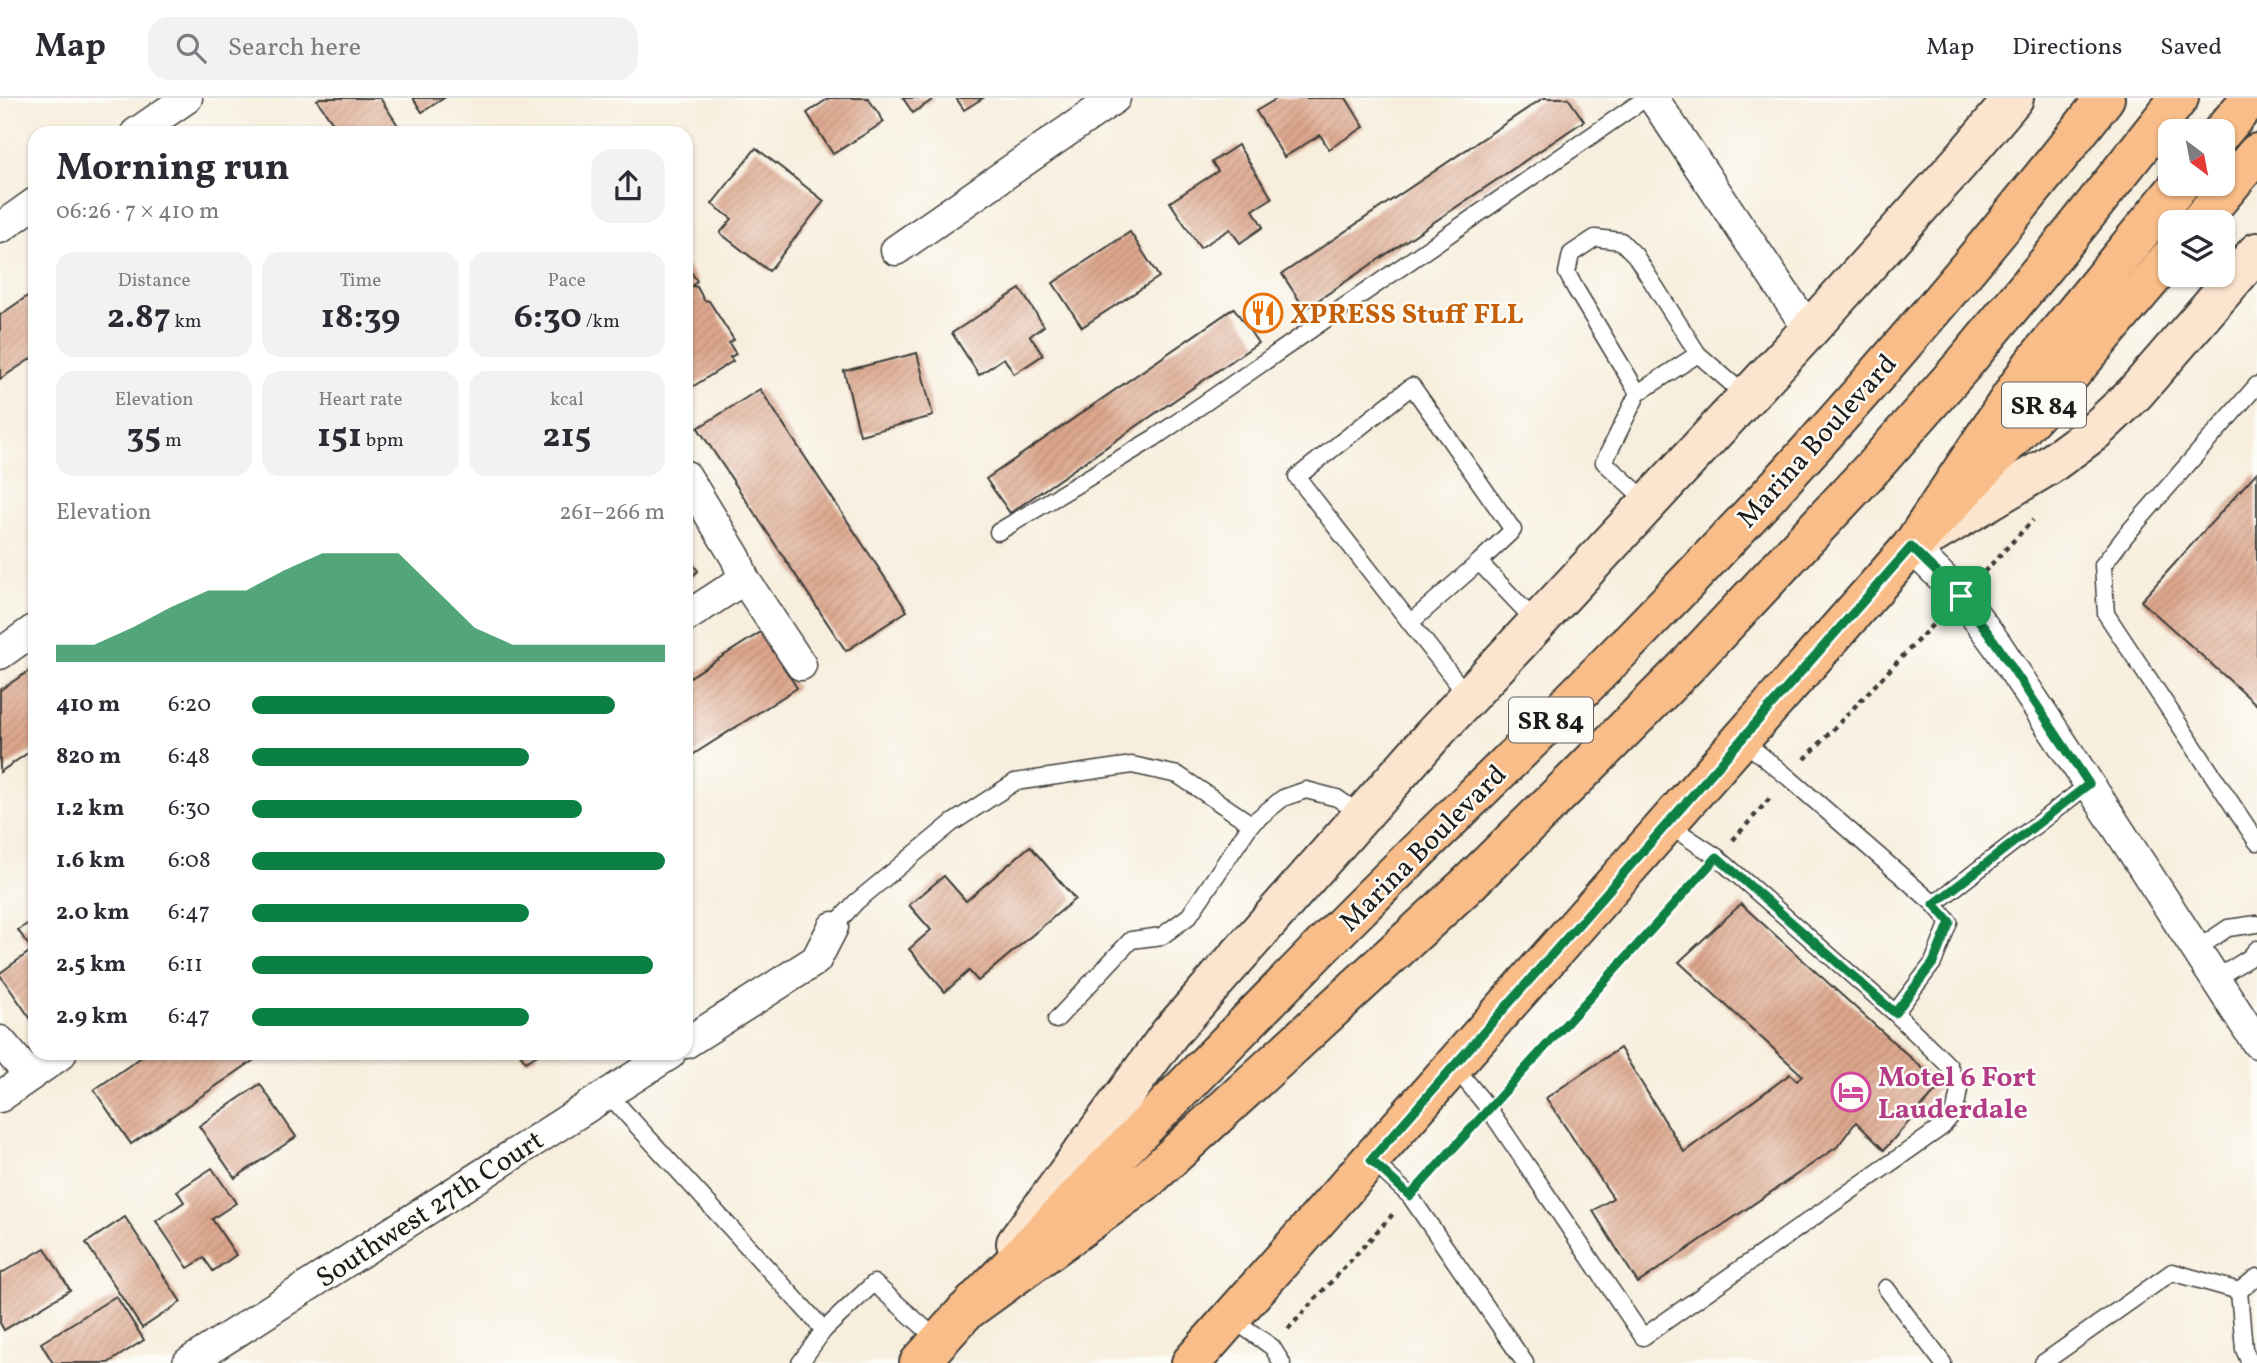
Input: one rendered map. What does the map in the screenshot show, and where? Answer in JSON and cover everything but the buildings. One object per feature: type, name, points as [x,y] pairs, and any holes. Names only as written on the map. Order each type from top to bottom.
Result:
[{"type":"main road","points":[[965,1312],[1170,1033],[1362,815],[1809,330],[2014,98]]},
{"type":"main road","name":"Marina Boulevard","points":[[929,1352],[1356,912],[1631,641],[1728,538],[1889,359],[2055,162],[2105,98]]},
{"type":"main road","points":[[965,1312],[1147,1180],[1465,887],[1581,773],[1687,666],[1876,464],[1963,365],[2179,98]]},
{"type":"main road","points":[[2233,119],[2251,98]]},
{"type":"main road","points":[[2209,210],[2257,153]]},
{"type":"main road","points":[[1911,547],[2032,365],[2170,196]]},
{"type":"main road","points":[[1911,547],[2048,466],[2094,432],[2135,393],[2257,251]]},
{"type":"main road","name":"SR 84","points":[[1191,1363],[1911,547],[2054,394],[2158,271]]},
{"type":"street","points":[[146,126],[187,98]]},
{"type":"street","points":[[896,250],[1115,98]]},
{"type":"street","points":[[1653,98],[1809,330]]},
{"type":"street","points":[[0,228],[28,208]]},
{"type":"street","points":[[693,487],[736,558],[744,579],[801,665]]},
{"type":"street","points":[[1911,547],[1961,596],[1997,645],[2257,1043]]},
{"type":"street","points":[[693,612],[744,579]]},
{"type":"street","points":[[0,654],[28,634]]},
{"type":"street","points":[[693,1039],[816,960],[833,927]]},
{"type":"street","points":[[0,1041],[30,1076]]},
{"type":"street","points":[[0,1097],[53,1060]]},
{"type":"street","name":"Southwest 27th Court","points":[[188,1363],[661,1060]]},
{"type":"lane","points":[[998,532],[1154,438],[1646,98]]},
{"type":"lane","points":[[1638,393],[1567,272],[1571,254],[1595,238],[1620,241],[1635,255],[1698,354],[1747,397]]},
{"type":"lane","points":[[1649,503],[1604,462],[1638,393],[1698,354]]},
{"type":"lane","points":[[2257,385],[2103,565],[2106,614],[2257,842]]},
{"type":"lane","points":[[1410,623],[1513,530],[1412,386],[1297,477],[1468,698]]},
{"type":"lane","points":[[1479,562],[1537,623]]},
{"type":"lane","points":[[1741,739],[1934,904],[1950,922],[1933,963],[1895,1013]]},
{"type":"lane","points":[[833,927],[856,902],[952,823],[1014,782],[1132,765],[1178,775],[1251,824]]},
{"type":"lane","points":[[1934,904],[2089,784]]},
{"type":"lane","points":[[1056,1020],[1131,940],[1162,936],[1189,916],[1251,824],[1283,799],[1306,790],[1337,799],[1362,815]]},
{"type":"lane","points":[[1454,1066],[1489,1109],[1643,1337],[1942,1126],[1955,1111],[1959,1090],[1949,1066],[1895,1013],[1717,857],[1667,824]]},
{"type":"lane","points":[[2197,949],[2228,928],[2257,924]]},
{"type":"lane","points":[[2215,979],[2249,958],[2257,949]]},
{"type":"lane","points":[[608,1094],[824,1330]]},
{"type":"lane","points":[[1371,1160],[1410,1196],[1525,1363]]},
{"type":"lane","points":[[2043,1363],[2172,1272],[2239,1291]]},
{"type":"lane","points":[[2239,1291],[2257,1277]]},
{"type":"lane","points":[[800,1363],[824,1330],[874,1283],[929,1352]]},
{"type":"lane","points":[[1886,1288],[1943,1363]]},
{"type":"lane","points":[[2239,1291],[2244,1349],[2250,1363]]},
{"type":"lane","points":[[1231,1318],[1272,1347],[1282,1363]]},
{"type":"path","points":[[1272,1347],[1844,717],[2034,519]]},
{"type":"place","name":"XPRESS Stuff FLL","points":[[1263,313]]},
{"type":"place","name":"Motel 6 Fort Lauderdale","points":[[1851,1092]]},
{"type":"route","points":[[1911,547],[1961,596],[1997,645],[2089,784],[1934,904],[1950,922],[1933,963],[1895,1013],[1717,857],[1410,1196],[1371,1160],[1911,547]]}]
